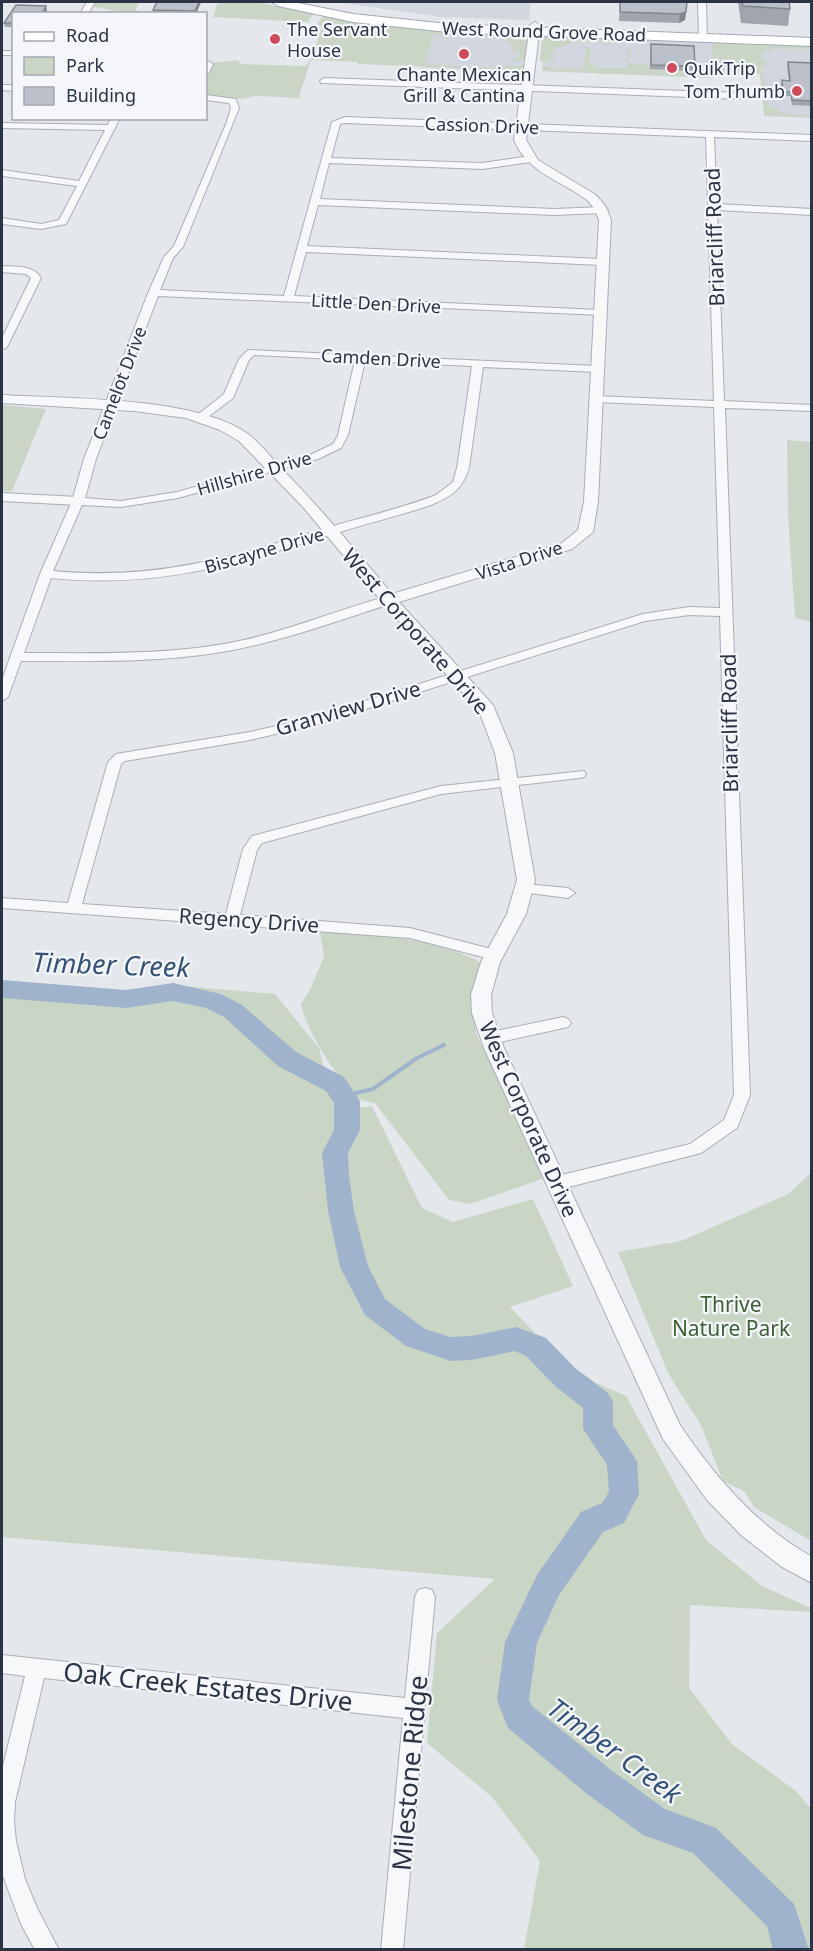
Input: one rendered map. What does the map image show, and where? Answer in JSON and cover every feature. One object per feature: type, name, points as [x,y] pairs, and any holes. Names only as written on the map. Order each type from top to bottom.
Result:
[{"type":"main road","name":"West Round Grove Road","points":[[278,2],[353,18],[384,22],[812,39]]},
{"type":"main road","name":"West Round Grove Road","points":[[311,2],[403,17],[535,28]]},
{"type":"main road","name":"West Round Grove Road","points":[[702,35],[789,41],[812,39]]},
{"type":"street","points":[[702,2],[702,35]]},
{"type":"street","points":[[535,28],[520,140],[526,154],[531,159],[589,195],[603,210]]},
{"type":"street","points":[[324,81],[742,96]]},
{"type":"street","name":"Camelot Drive","points":[[2,697],[46,574],[78,501],[90,459],[153,293],[169,256],[178,247],[235,108],[233,101],[207,98]]},
{"type":"street","points":[[2,221],[41,226],[57,225],[66,218],[115,120]]},
{"type":"street","name":"Cassion Drive","points":[[288,299],[336,122],[345,120],[812,138]]},
{"type":"street","points":[[2,125],[111,129]]},
{"type":"street","name":"Briarcliff Road","points":[[557,1184],[694,1149],[731,1124],[742,1095],[710,134]]},
{"type":"street","points":[[324,160],[482,166],[531,159]]},
{"type":"street","points":[[2,173],[83,184]]},
{"type":"street","points":[[313,202],[554,213],[603,210]]},
{"type":"street","points":[[713,207],[812,212]]},
{"type":"street","name":"Vista Drive","points":[[17,657],[122,657],[222,648],[318,624],[567,546],[585,532],[591,502],[605,220],[603,210]]},
{"type":"street","points":[[300,249],[602,262]]},
{"type":"street","points":[[2,269],[28,271],[36,278],[2,347]]},
{"type":"street","name":"Little Den Drive","points":[[153,293],[599,314]]},
{"type":"street","name":"Camden Drive","points":[[200,418],[229,396],[244,358],[252,352],[597,369]]},
{"type":"street","name":"Hillshire Drive","points":[[78,501],[121,504],[157,500],[215,486],[314,457],[337,446],[343,435],[361,357]]},
{"type":"street","name":"Biscayne Drive","points":[[46,574],[105,579],[183,572],[225,564],[424,504],[440,497],[458,484],[463,468],[478,362]]},
{"type":"street","name":"West Corporate Drive","points":[[2,399],[164,411],[200,418],[244,438],[274,467],[487,709],[504,753],[526,889],[519,911],[494,955],[483,983],[482,1013],[646,1382],[671,1432],[692,1464],[724,1503],[792,1561],[812,1571]]},
{"type":"street","points":[[596,399],[812,408]]},
{"type":"street","points":[[2,497],[78,501]]},
{"type":"street","name":"Granview Drive","points":[[74,908],[115,762],[121,757],[250,736],[310,722],[643,618],[689,610],[726,612]]},
{"type":"street","points":[[232,919],[250,849],[257,839],[328,822],[441,789],[579,774]]},
{"type":"street","points":[[526,889],[568,893]]},
{"type":"street","name":"Regency Drive","points":[[2,903],[411,933],[494,955]]},
{"type":"street","points":[[492,1038],[563,1023]]},
{"type":"street","name":"Milestone Ridge","points":[[392,1950],[425,1597]]},
{"type":"street","name":"Oak Creek Estates Drive","points":[[2,1664],[415,1708]]},
{"type":"street","points":[[37,1667],[4,1802],[2,1820],[6,1850],[23,1904],[48,1950]]},
{"type":"shaded area","points":[[337,2],[531,2],[529,20],[442,17]]},
{"type":"shaded area","points":[[431,33],[523,37],[523,71],[423,68]]},
{"type":"shaded area","points":[[546,35],[713,42],[713,78],[542,71]]},
{"type":"shaded area","points":[[761,47],[811,49],[811,118],[765,116]]},
{"type":"green space","points":[[94,2],[140,2],[135,10],[140,11],[122,12],[92,6]]},
{"type":"green space","points":[[218,2],[257,2],[314,14],[309,22],[213,17]]},
{"type":"green space","points":[[323,16],[426,30],[528,35],[530,37],[526,60],[515,61],[512,58],[519,58],[520,52],[513,51],[512,44],[499,37],[433,34],[426,64],[480,68],[520,65],[525,66],[526,71],[311,60],[299,96],[302,98],[256,96],[242,99],[207,96],[207,72],[212,63],[237,60],[241,64],[306,66],[311,59],[322,27],[317,24]]},
{"type":"green space","points":[[547,35],[619,39],[624,43],[571,42],[571,44],[555,48],[551,57],[556,58],[550,59],[550,62],[555,62],[547,63],[540,61],[542,39]]},
{"type":"green space","points":[[716,41],[811,46],[811,49],[775,49],[762,52],[762,61],[768,61],[768,64],[763,64],[768,67],[761,67],[766,88],[772,90],[765,90],[768,106],[773,106],[781,112],[811,117],[764,116],[760,74],[713,72],[712,45]]},
{"type":"green space","points":[[583,47],[596,48],[590,49],[589,62],[598,68],[627,68],[628,49],[631,49],[628,60],[631,63],[697,71],[703,69],[712,72],[713,78],[542,71],[542,67],[584,70],[581,67],[584,67],[586,50]]},
{"type":"green space","points":[[2,405],[46,409],[12,491],[2,491]]},
{"type":"green space","points":[[787,440],[811,442],[811,622],[795,618],[788,515]]},
{"type":"green space","points":[[320,932],[382,936],[423,942],[463,954],[482,963],[473,1000],[476,1033],[545,1178],[470,1204],[449,1200],[375,1103],[359,1098],[349,1089],[323,1054],[309,1027],[301,1004],[310,990],[324,956]]},
{"type":"green space","points":[[171,985],[275,994],[319,1048],[335,1111],[372,1106],[422,1208],[453,1222],[533,1199],[573,1286],[510,1307],[557,1356],[596,1383],[626,1396],[706,1540],[762,1586],[811,1608],[811,1612],[690,1605],[689,1688],[732,1744],[796,1791],[811,1809],[811,1949],[524,1949],[540,1861],[492,1797],[427,1743],[437,1633],[495,1579],[2,1537],[2,996],[96,1006],[130,990]]},
{"type":"green space","name":"Thrive Nature Park","points":[[811,1173],[811,1541],[754,1507],[744,1491],[723,1481],[701,1425],[669,1375],[618,1252],[681,1241],[788,1194]]},
{"type":"building","points":[[157,2],[199,2],[195,11],[153,10]]},
{"type":"building","points":[[620,2],[687,2],[686,12],[680,14],[620,12]]},
{"type":"building","points":[[742,2],[789,2],[790,9],[743,6]]},
{"type":"building","points":[[16,5],[46,6],[43,12],[12,12],[12,23],[4,23]]},
{"type":"building","points":[[651,44],[694,46],[695,66],[651,65]]},
{"type":"building","name":"Tom Thumb","points":[[788,62],[812,63],[812,101],[792,100],[791,92],[783,92],[782,80],[790,81]]},
{"type":"waterway","name":"Timber Creek","points":[[2,989],[126,999],[173,992],[212,1000],[233,1011],[287,1059],[335,1084],[347,1101],[347,1130],[335,1153],[336,1176],[341,1211],[354,1267],[375,1307],[416,1338],[451,1349],[472,1348],[516,1339],[536,1347],[565,1377],[598,1402],[598,1429],[622,1461],[624,1494],[613,1513],[592,1522],[548,1585],[521,1642],[513,1700],[520,1717],[599,1782],[655,1823],[704,1840],[782,1916],[791,1950]]},
{"type":"waterway","points":[[343,1096],[373,1089],[417,1058],[444,1045]]},
{"type":"place","name":"The Servant House","points":[[275,39]]},
{"type":"place","name":"Chante Mexican Grill & Cantina","points":[[464,54]]},
{"type":"place","name":"QuikTrip","points":[[672,68]]},
{"type":"place","name":"Tom Thumb","points":[[797,91]]}]
